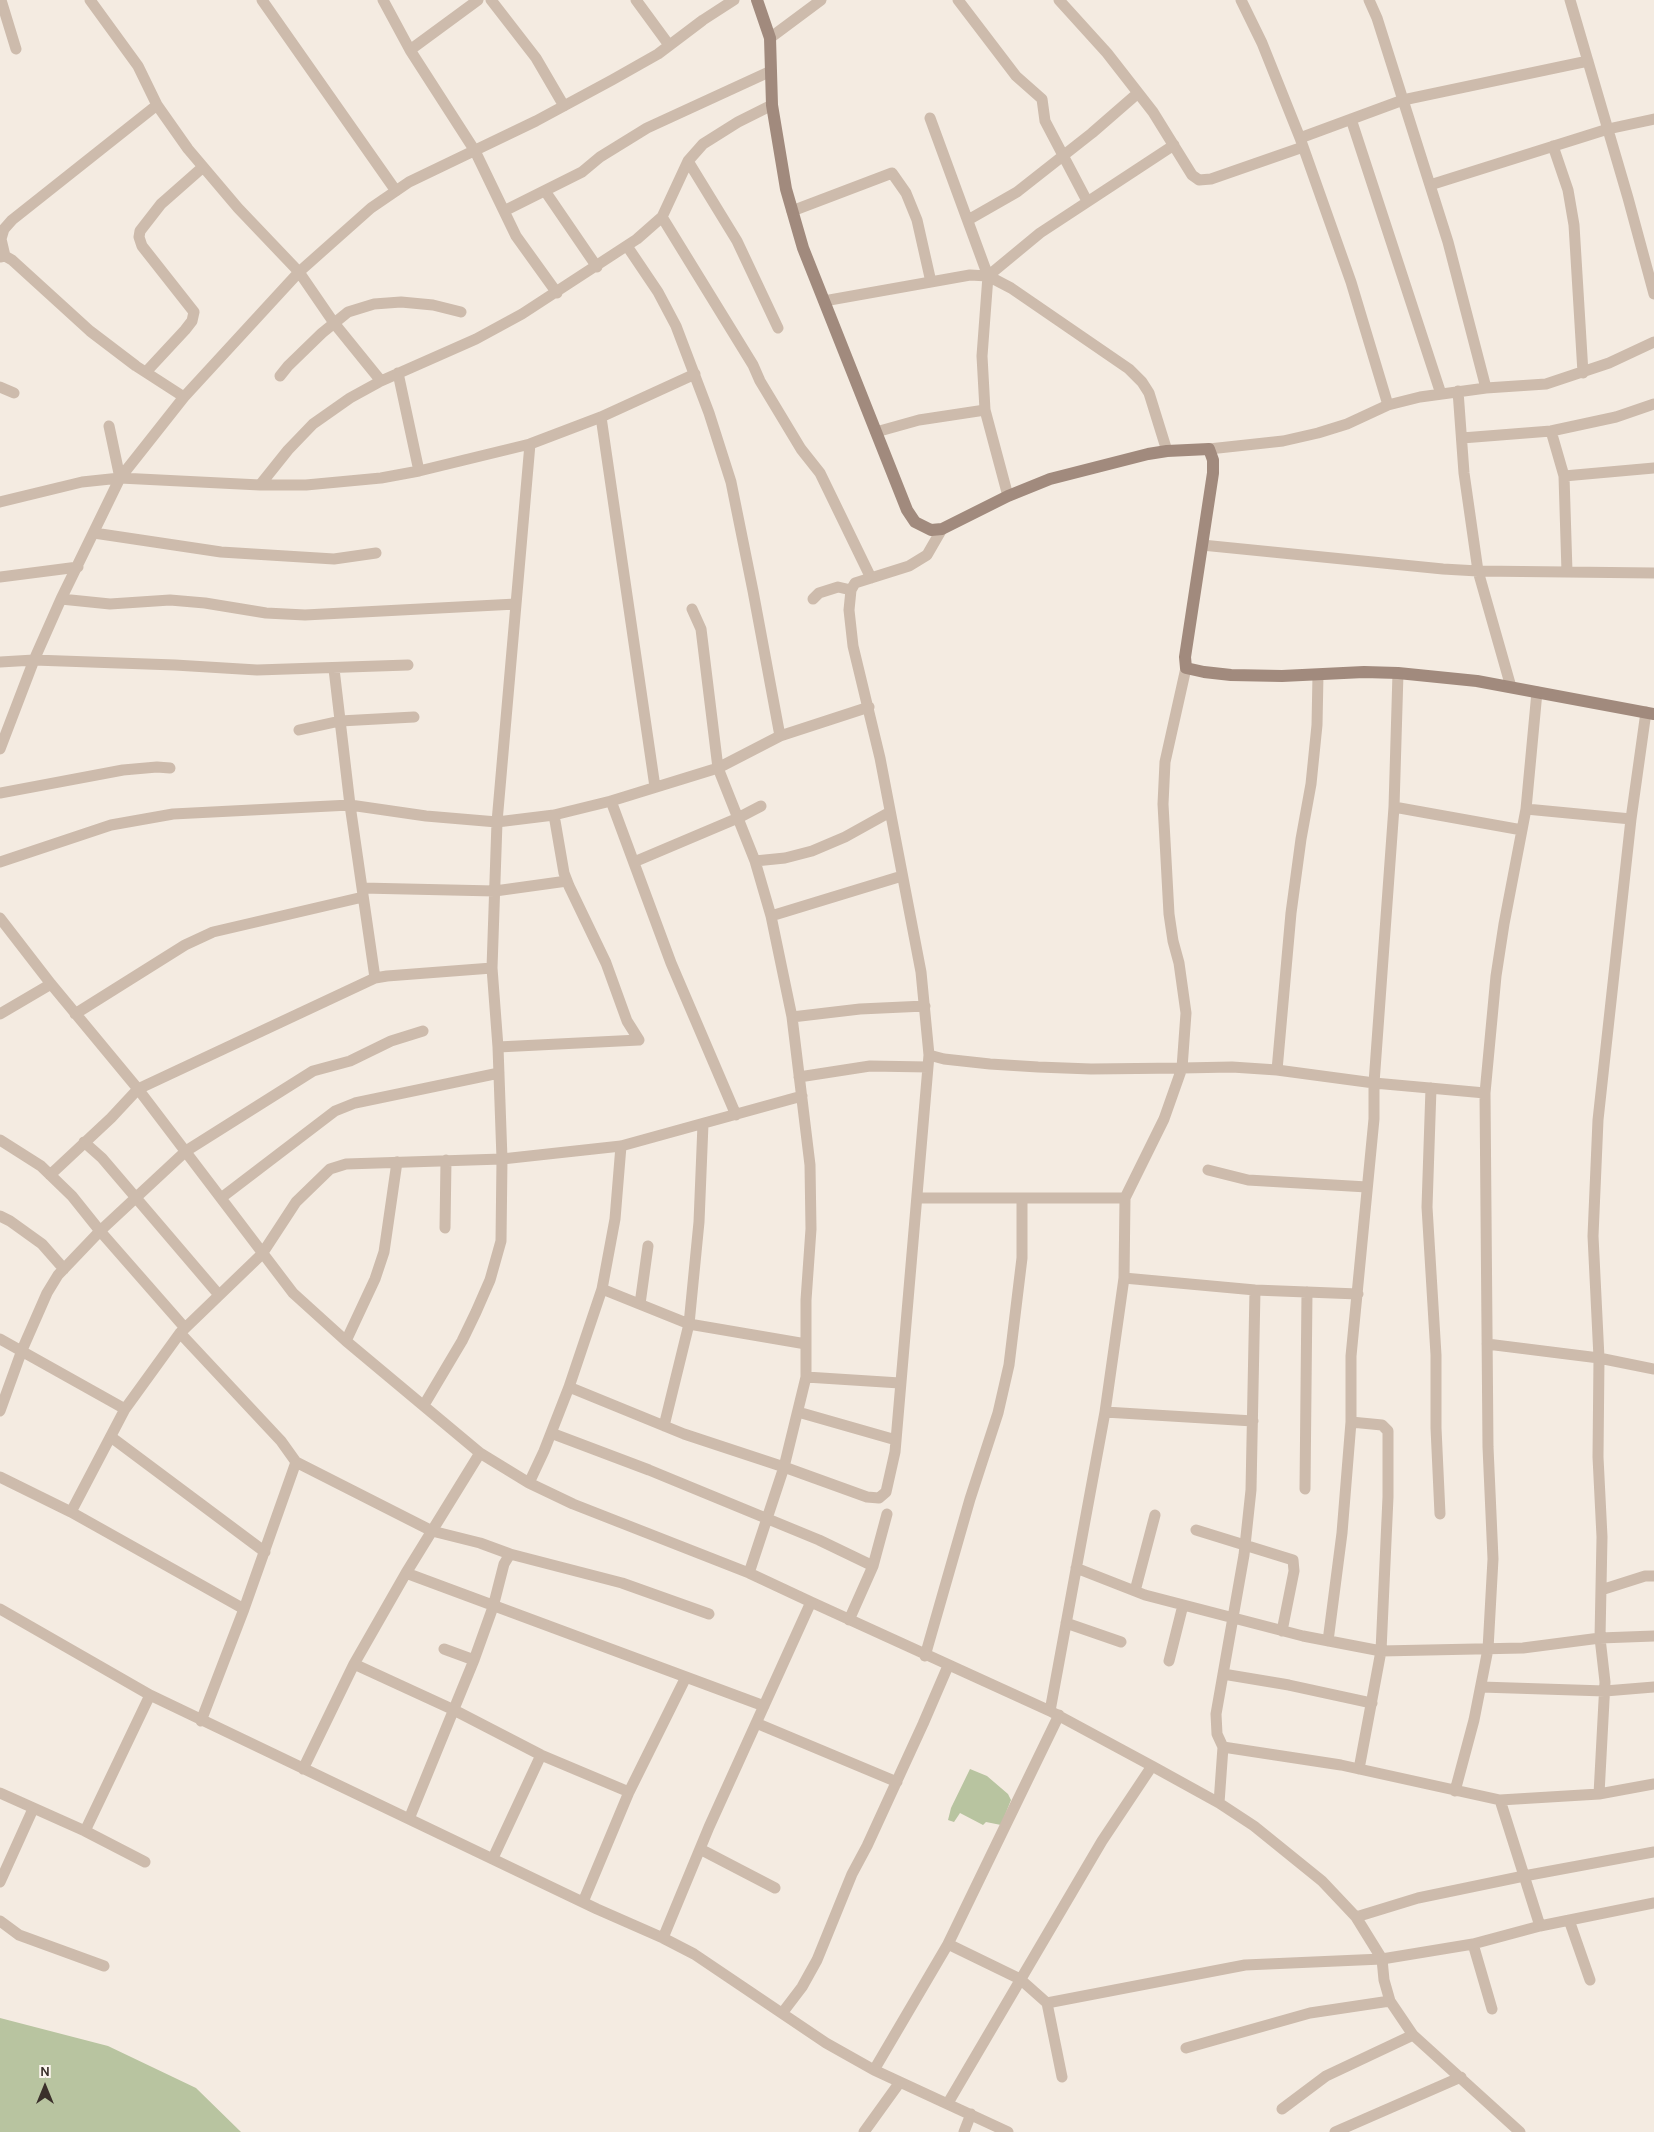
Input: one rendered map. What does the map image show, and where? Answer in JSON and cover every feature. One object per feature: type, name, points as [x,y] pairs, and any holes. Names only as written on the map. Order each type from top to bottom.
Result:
[{"type":"street","points":[[1,0],[16,49]]},
{"type":"street","points":[[90,0],[138,66],[157,106],[188,149],[238,208],[299,272],[334,323],[381,381]]},
{"type":"street","points":[[262,0],[396,191]]},
{"type":"street","points":[[383,0],[410,50],[475,151],[516,236],[557,293]]},
{"type":"street","points":[[410,50],[478,0]]},
{"type":"street","points":[[491,0],[536,58],[564,106]]},
{"type":"street","points":[[636,0],[669,45]]},
{"type":"street","points":[[1,743],[61,599],[78,568],[120,478],[148,440],[184,397],[299,272],[370,208],[409,182],[564,106],[658,54],[734,0]]},
{"type":"street","points":[[757,0],[770,38],[772,105],[786,189],[802,248],[912,518],[919,525],[930,530],[942,529],[1008,496],[1050,479],[1167,451],[1208,449],[1282,441],[1347,424],[1388,405],[1441,394],[1486,388],[1546,384],[1609,363],[1654,342]]},
{"type":"street","points":[[770,38],[821,0]]},
{"type":"street","points":[[958,0],[1016,76],[1042,99],[1045,121],[1087,201]]},
{"type":"street","points":[[1059,0],[1107,53],[1138,93],[1192,176],[1199,180],[1211,179],[1301,142],[1350,119],[1403,100],[1588,61]]},
{"type":"street","points":[[1241,0],[1262,42],[1301,142],[1351,282],[1388,405]]},
{"type":"street","points":[[1369,0],[1377,18],[1448,242],[1486,388]]},
{"type":"street","points":[[1570,0],[1654,294]]},
{"type":"street","points":[[504,211],[582,172],[600,157],[647,128],[771,71]]},
{"type":"street","points":[[968,220],[1018,192],[1062,155],[1092,134],[1138,93]]},
{"type":"street","points":[[260,484],[288,450],[313,424],[350,398],[398,373],[476,339],[557,293],[627,246],[662,217],[688,161],[703,144],[738,122],[772,105]]},
{"type":"street","points":[[157,106],[12,220],[4,229],[1,239],[3,256],[12,260],[90,330],[146,372],[184,397]]},
{"type":"street","points":[[930,118],[988,276],[982,356],[985,410],[1008,496]]},
{"type":"street","points":[[1350,119],[1441,394]]},
{"type":"street","points":[[1430,185],[1608,128],[1654,119]]},
{"type":"street","points":[[988,276],[1040,233],[1174,146]]},
{"type":"street","points":[[1553,146],[1568,190],[1574,225],[1583,373]]},
{"type":"street","points":[[688,161],[737,241],[778,328]]},
{"type":"street","points":[[146,372],[185,330],[192,321],[194,312],[142,246],[139,238],[140,231],[161,204],[203,167]]},
{"type":"street","points":[[792,211],[892,173],[906,193],[917,220],[931,282]]},
{"type":"street","points":[[545,191],[597,267]]},
{"type":"street","points":[[662,217],[753,365],[760,381],[801,449],[820,473],[871,578]]},
{"type":"street","points":[[627,246],[663,301],[676,326],[695,374],[731,482],[754,591],[780,736]]},
{"type":"street","points":[[824,301],[970,275],[988,276],[1026,298],[1129,369],[1142,382],[1149,393],[1167,451]]},
{"type":"street","points":[[280,376],[288,366],[348,312],[374,304],[402,302],[432,305],[461,312]]},
{"type":"street","points":[[398,373],[419,471]]},
{"type":"street","points":[[0,502],[82,482],[120,478],[306,484],[381,478],[419,471],[530,444],[601,417],[695,374]]},
{"type":"street","points":[[0,387],[14,393]]},
{"type":"street","points":[[1458,391],[1464,472],[1478,571],[1511,687]]},
{"type":"street","points":[[1462,438],[1551,431],[1616,417],[1654,404]]},
{"type":"street","points":[[876,432],[918,420],[985,410]]},
{"type":"street","points":[[601,417],[655,787]]},
{"type":"street","points":[[108,426],[120,478]]},
{"type":"street","points":[[1551,431],[1564,476],[1566,572]]},
{"type":"street","points":[[424,1405],[462,1341],[490,1280],[501,1241],[502,1158],[498,1047],[492,968],[497,822],[530,444]]},
{"type":"street","points":[[874,2070],[948,1944],[1054,1713],[1066,1623],[1105,1412],[1124,1278],[1125,1198],[1164,1119],[1182,1068],[1185,1006],[1179,963],[1168,914],[1163,804],[1166,762],[1186,668],[1185,657],[1213,473],[1214,460],[1208,449]]},
{"type":"street","points":[[1564,476],[1654,468]]},
{"type":"street","points":[[569,1388],[664,1426],[784,1466],[867,1497],[878,1498],[886,1492],[896,1440],[929,1061],[922,972],[869,707],[853,646],[849,610],[851,590],[855,583],[909,566],[927,555],[942,529]]},
{"type":"street","points":[[94,533],[221,552],[334,559],[376,554]]},
{"type":"street","points":[[1202,545],[1443,569],[1654,573]]},
{"type":"street","points":[[0,577],[78,568]]},
{"type":"street","points":[[813,599],[819,593],[838,587],[851,590]]},
{"type":"street","points":[[61,599],[110,604],[170,600],[205,603],[266,613],[305,615],[516,604]]},
{"type":"street","points":[[692,609],[701,629],[718,768],[755,861],[771,916],[792,1017],[810,1164],[811,1229],[806,1300],[806,1376],[784,1466],[749,1573]]},
{"type":"street","points":[[0,662],[34,660],[256,670],[408,665]]},
{"type":"street","points":[[334,668],[350,805],[375,978]]},
{"type":"street","points":[[1186,668],[1231,675],[1282,676],[1364,672],[1398,673],[1477,681],[1650,713],[1631,819],[1598,1120],[1593,1236],[1599,1358],[1598,1457],[1602,1537],[1600,1638],[1605,1691],[1599,1794]]},
{"type":"street","points":[[1328,1641],[1342,1533],[1351,1422],[1351,1356],[1374,1119],[1374,1082],[1394,807],[1398,673]]},
{"type":"street","points":[[1277,1070],[1291,913],[1311,784],[1317,725],[1318,675]]},
{"type":"street","points":[[1455,1790],[1474,1720],[1488,1649],[1493,1559],[1488,1446],[1485,1093],[1499,958],[1526,808],[1537,692]]},
{"type":"street","points":[[0,862],[111,825],[173,814],[350,805],[426,816],[497,822],[554,815],[611,801],[718,768],[780,736],[869,707]]},
{"type":"street","points":[[299,730],[340,721],[414,717]]},
{"type":"street","points":[[0,793],[123,770],[157,766],[170,768]]},
{"type":"street","points":[[611,801],[672,963],[736,1115]]},
{"type":"street","points":[[634,862],[738,818],[761,806]]},
{"type":"street","points":[[1394,807],[1522,830]]},
{"type":"street","points":[[1526,808],[1631,819]]},
{"type":"street","points":[[755,861],[785,858],[812,851],[845,837],[890,812]]},
{"type":"street","points":[[498,1047],[639,1040],[627,1021],[606,963],[567,882],[554,815]]},
{"type":"street","points":[[771,916],[902,876]]},
{"type":"street","points":[[75,1014],[185,945],[213,932],[362,893],[495,891],[567,882]]},
{"type":"street","points":[[0,918],[75,1014],[138,1089],[262,1254],[294,1293],[346,1341],[480,1453],[529,1483],[573,1504],[749,1573],[925,1656],[1054,1713],[1219,1803],[1254,1826],[1322,1881],[1356,1916],[1382,1959],[1384,1980],[1390,2001],[1413,2034],[1520,2132]]},
{"type":"street","points":[[50,1175],[138,1089],[375,978],[492,968]]},
{"type":"street","points":[[0,1014],[51,984]]},
{"type":"street","points":[[792,1017],[860,1009],[925,1006]]},
{"type":"street","points":[[0,1410],[3,1395],[47,1293],[64,1269],[100,1231],[186,1151],[313,1071],[350,1061],[390,1040],[424,1031]]},
{"type":"street","points":[[800,1077],[870,1066],[953,1060],[1019,1066],[1091,1069],[1232,1067],[1277,1070],[1485,1093]]},
{"type":"street","points":[[221,1198],[336,1111],[355,1102],[499,1073]]},
{"type":"street","points":[[1431,1088],[1427,1207],[1436,1355],[1436,1428],[1440,1514]]},
{"type":"street","points":[[71,1512],[126,1409],[183,1330],[262,1254],[296,1202],[330,1170],[346,1164],[502,1158],[620,1146],[802,1096]]},
{"type":"street","points":[[664,1426],[689,1324],[700,1222],[702,1124]]},
{"type":"street","points":[[0,1140],[41,1166],[72,1196],[183,1330],[281,1440],[296,1462],[432,1531],[622,1584],[709,1614]]},
{"type":"street","points":[[84,1142],[102,1158],[219,1296]]},
{"type":"street","points":[[529,1483],[552,1433],[569,1388],[602,1289],[614,1220],[620,1146]]},
{"type":"street","points":[[444,1228],[446,1160]]},
{"type":"street","points":[[346,1341],[376,1279],[384,1252],[397,1162]]},
{"type":"street","points":[[1208,1170],[1248,1180],[1368,1186]]},
{"type":"street","points":[[918,1198],[1125,1198]]},
{"type":"street","points":[[925,1656],[970,1499],[998,1413],[1009,1365],[1022,1258],[1022,1198]]},
{"type":"street","points":[[0,1216],[42,1244],[64,1269]]},
{"type":"street","points":[[640,1304],[648,1246]]},
{"type":"street","points":[[1124,1278],[1255,1290],[1358,1294]]},
{"type":"street","points":[[602,1289],[689,1324],[806,1344]]},
{"type":"street","points":[[1219,1803],[1223,1747],[1217,1734],[1216,1714],[1234,1618],[1251,1490],[1255,1290]]},
{"type":"street","points":[[1305,1488],[1307,1292]]},
{"type":"street","points":[[0,1339],[126,1409]]},
{"type":"street","points":[[1487,1344],[1599,1358],[1654,1369]]},
{"type":"street","points":[[806,1376],[900,1383]]},
{"type":"street","points":[[798,1412],[896,1440]]},
{"type":"street","points":[[1105,1412],[1253,1421]]},
{"type":"street","points":[[1351,1422],[1382,1424],[1388,1431],[1388,1506],[1382,1651],[1359,1769]]},
{"type":"street","points":[[552,1433],[649,1470],[819,1540],[873,1566]]},
{"type":"street","points":[[111,1437],[265,1552]]},
{"type":"street","points":[[303,1769],[354,1664],[406,1573],[480,1453]]},
{"type":"street","points":[[201,1721],[265,1552],[296,1462]]},
{"type":"street","points":[[0,1477],[71,1512],[244,1608]]},
{"type":"street","points":[[849,1620],[873,1566],[887,1514]]},
{"type":"street","points":[[1135,1591],[1155,1515]]},
{"type":"street","points":[[1196,1530],[1294,1560],[1294,1571],[1282,1631]]},
{"type":"street","points":[[409,1818],[474,1660],[493,1607],[504,1564],[510,1554]]},
{"type":"street","points":[[1076,1568],[1135,1591],[1183,1605],[1282,1631],[1382,1651],[1524,1648],[1600,1638],[1654,1636]]},
{"type":"street","points":[[406,1573],[493,1607],[764,1706]]},
{"type":"street","points":[[1601,1590],[1646,1576],[1654,1576]]},
{"type":"street","points":[[663,1938],[700,1849],[811,1602]]},
{"type":"street","points":[[1169,1661],[1183,1605]]},
{"type":"street","points":[[0,1609],[150,1695],[201,1721],[694,1954],[826,2042],[874,2070],[1008,2132]]},
{"type":"street","points":[[1066,1623],[1121,1642]]},
{"type":"street","points":[[444,1649],[474,1660]]},
{"type":"street","points":[[354,1664],[454,1710],[541,1755],[629,1792]]},
{"type":"street","points":[[782,2012],[802,1987],[817,1960],[852,1874],[948,1666]]},
{"type":"street","points":[[1222,1674],[1289,1685],[1372,1703]]},
{"type":"street","points":[[583,1902],[629,1792],[686,1677]]},
{"type":"street","points":[[1481,1687],[1605,1691],[1654,1687]]},
{"type":"street","points":[[85,1831],[150,1695]]},
{"type":"street","points":[[756,1723],[896,1782]]},
{"type":"street","points":[[1223,1747],[1359,1769],[1500,1800],[1599,1794],[1654,1784]]},
{"type":"street","points":[[493,1858],[541,1755]]},
{"type":"street","points":[[948,2104],[1020,1978],[1102,1841],[1152,1766]]},
{"type":"street","points":[[0,1793],[85,1831],[145,1862]]},
{"type":"street","points":[[1500,1800],[1540,1926]]},
{"type":"street","points":[[0,1882],[33,1809]]},
{"type":"street","points":[[700,1849],[775,1888]]},
{"type":"street","points":[[1356,1916],[1418,1898],[1654,1852]]},
{"type":"street","points":[[1047,2003],[1245,1965],[1382,1959],[1473,1944],[1540,1926],[1654,1903]]},
{"type":"street","points":[[0,1920],[19,1936],[104,1966]]},
{"type":"street","points":[[1570,1920],[1590,1980]]},
{"type":"street","points":[[948,1944],[978,1960],[1020,1978],[1047,2003],[1062,2076]]},
{"type":"street","points":[[1473,1944],[1492,2009]]},
{"type":"street","points":[[1186,2048],[1310,2013],[1390,2001]]},
{"type":"street","points":[[1282,2110],[1326,2076],[1413,2034]]},
{"type":"street","points":[[1335,2132],[1461,2077]]},
{"type":"street","points":[[864,2132],[900,2082]]},
{"type":"street","points":[[964,2132],[971,2114]]},
{"type":"green space","points":[[970,1769],[987,1776],[1008,1794],[1011,1800],[1001,1825],[986,1822],[983,1825],[960,1813],[954,1822],[948,1820],[951,1808]]},
{"type":"green space","points":[[0,2018],[108,2046],[196,2088],[241,2132],[0,2132]]}]
